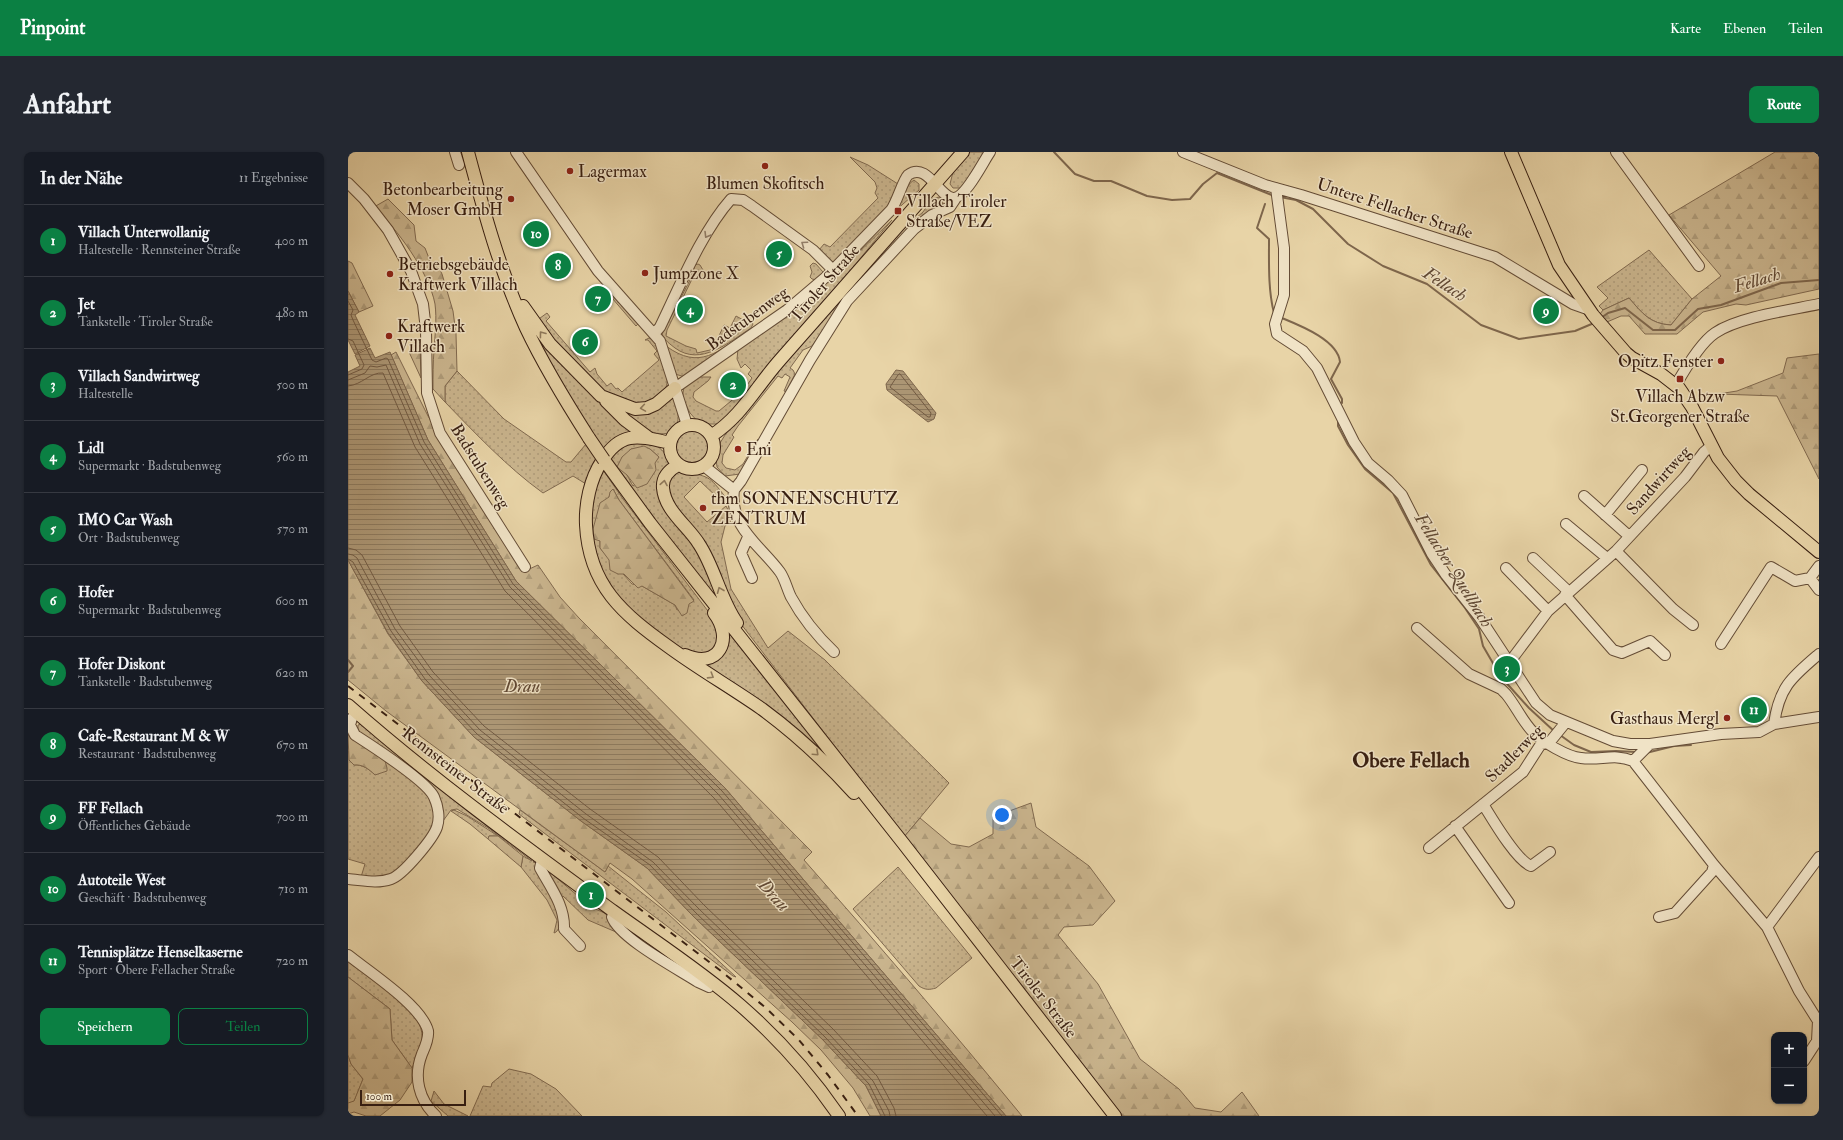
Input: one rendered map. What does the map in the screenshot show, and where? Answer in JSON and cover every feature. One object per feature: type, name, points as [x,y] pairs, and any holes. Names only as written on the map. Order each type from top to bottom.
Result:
[{"type":"main road","points":[[468,152],[493,241],[516,303],[540,357],[564,399],[589,438],[622,485],[696,581],[705,601],[719,620],[723,633],[723,642],[720,650],[714,656],[705,659],[697,659],[668,646]]},
{"type":"main road","name":"Tiroler Straße","points":[[711,436],[726,426],[736,416],[775,366],[963,152]]},
{"type":"main road","points":[[1511,152],[1559,265],[1591,312],[1618,346],[1632,358],[1661,374],[1676,385],[1692,407],[1718,458],[1742,487],[1819,552]]},
{"type":"main road","points":[[504,271],[515,286],[523,305],[534,323],[550,344],[625,420],[649,438]]},
{"type":"main road","points":[[601,396],[635,409],[647,408],[656,404],[675,388]]},
{"type":"main road","points":[[687,425],[700,426],[711,436],[714,449],[711,460],[704,466],[690,470],[678,465],[672,456],[670,443],[674,434],[679,429],[687,425]]},
{"type":"main road","points":[[670,443],[641,436],[620,441],[611,448],[604,457],[592,482],[588,497],[586,517],[590,555],[598,576],[609,594],[622,610],[637,624],[786,727],[816,753],[842,779],[892,838],[903,842]]},
{"type":"main road","points":[[678,465],[668,471],[664,478],[662,487],[664,497],[669,506],[700,544],[724,599],[736,622],[753,642],[759,660]]},
{"type":"main road","name":"Tiroler Straße","points":[[696,581],[903,842],[1115,1116]]},
{"type":"main road","name":"Rennsteiner Straße","points":[[353,709],[437,777],[544,860],[712,982],[740,1005],[785,1049],[807,1074],[839,1116]]},
{"type":"street","points":[[455,152],[459,165]]},
{"type":"street","points":[[516,152],[598,271],[660,341],[687,425]]},
{"type":"street","points":[[834,652],[814,632],[802,617],[786,588],[781,573],[764,552],[748,537],[736,514],[733,500],[734,490],[741,481],[810,360],[847,301],[914,229],[932,215],[950,207],[956,198],[960,197],[967,189],[990,152]]},
{"type":"street","name":"Untere Fellacher Straße","points":[[1183,152],[1265,185],[1277,194],[1431,235],[1495,257],[1573,304],[1591,312]]},
{"type":"street","points":[[1616,152],[1699,266]]},
{"type":"street","name":"Badstubenweg","points":[[675,388],[787,310],[833,270],[897,203],[905,178],[909,175],[914,172],[922,173],[948,196],[956,198]]},
{"type":"street","name":"Badstubenweg","points":[[348,183],[364,199],[388,230],[411,271],[423,304],[426,330],[427,393],[440,433],[525,567]]},
{"type":"street","points":[[1277,194],[1284,256],[1284,295],[1275,324],[1277,334],[1303,351],[1317,368],[1354,442],[1368,463],[1388,480],[1402,495],[1433,556],[1480,618],[1509,663],[1543,710],[1566,722],[1613,741],[1648,746],[1721,734],[1759,732],[1774,724],[1819,717]]},
{"type":"street","points":[[654,334],[660,327],[696,254],[723,209],[731,199],[743,200],[752,206],[813,250],[833,270]]},
{"type":"street","points":[[1676,385],[1695,354],[1714,333],[1744,320],[1819,304]]},
{"type":"street","name":"Sandwirtweg","points":[[1509,663],[1548,611],[1616,551],[1628,536],[1685,477],[1711,446]]},
{"type":"street","points":[[704,466],[734,490]]},
{"type":"street","name":"Sandwirtweg","points":[[1604,515],[1642,470]]},
{"type":"street","name":"Sandwirtweg","points":[[1584,496],[1628,536]]},
{"type":"street","points":[[1566,524],[1607,558]]},
{"type":"street","points":[[748,537],[740,553],[752,578]]},
{"type":"street","points":[[1616,551],[1673,609],[1693,625]]},
{"type":"street","points":[[1533,558],[1567,594],[1613,650],[1622,653],[1650,641],[1665,655]]},
{"type":"street","points":[[1721,644],[1771,567],[1795,581],[1810,578],[1819,566]]},
{"type":"street","points":[[1506,568],[1548,611]]},
{"type":"street","points":[[1810,578],[1819,590]]},
{"type":"street","points":[[1417,628],[1469,674],[1501,689],[1533,733],[1554,737],[1560,752],[1580,758],[1594,759],[1613,756],[1635,759],[1714,865],[1767,927],[1799,991],[1818,1021],[1817,1041],[1807,1056]]},
{"type":"street","points":[[1774,724],[1776,707],[1783,689],[1819,654]]},
{"type":"street","points":[[348,879],[376,882],[391,879],[407,867],[422,849],[437,828],[439,817],[434,796],[420,781],[355,735],[350,725],[353,709]]},
{"type":"street","name":"Stadlerweg","points":[[1429,848],[1523,772],[1541,744],[1554,737],[1566,722]]},
{"type":"street","points":[[1635,759],[1648,746]]},
{"type":"street","name":"Stadlerweg","points":[[1483,804],[1513,849],[1526,864],[1531,866],[1550,852]]},
{"type":"street","points":[[1455,826],[1509,903]]},
{"type":"street","points":[[1767,927],[1819,857]]},
{"type":"street","points":[[544,860],[540,868],[562,906],[565,917],[564,929],[580,946]]},
{"type":"street","points":[[1658,917],[1675,913],[1712,872],[1714,865]]},
{"type":"street","points":[[348,955],[406,1000],[420,1016],[428,1029],[427,1041],[418,1064],[418,1076],[422,1097],[436,1116]]},
{"type":"green space","points":[[970,152],[984,152],[963,186],[960,188],[953,188],[950,184],[953,172]]},
{"type":"green space","points":[[1775,152],[1819,152],[1819,289],[1746,305],[1736,304],[1703,312],[1677,334],[1645,334],[1629,316],[1621,316],[1607,322],[1600,314],[1603,310],[1629,298],[1647,317],[1657,322],[1671,325],[1692,299],[1721,276],[1669,215]]},
{"type":"green space","points":[[850,157],[868,165],[898,184],[888,206],[835,262],[832,263],[819,250],[824,244],[830,247],[878,198],[875,193],[877,188],[875,182]]},
{"type":"green space","points":[[914,180],[919,184],[919,190],[895,211],[908,186]]},
{"type":"green space","points":[[939,197],[943,202],[942,206],[846,296],[812,346],[803,350],[790,368],[795,374],[786,392],[784,391],[790,377],[785,374],[782,378],[778,376],[738,426],[732,435],[734,437],[723,455],[722,463],[726,468],[735,470],[743,464],[758,439],[759,440],[740,474],[725,476],[717,467],[716,458],[720,443],[725,435],[896,235],[923,212],[932,199]]},
{"type":"green space","points":[[388,199],[414,225],[416,241],[425,248],[432,266],[439,268],[453,311],[456,334],[457,371],[445,386],[445,402],[433,389],[436,316],[432,292],[411,252],[402,239],[374,207]]},
{"type":"green space","points":[[892,220],[747,395],[718,424],[699,423],[690,413],[683,399],[684,387],[693,378],[696,380],[698,377],[711,377],[694,392],[693,397],[696,401],[719,411],[743,391],[752,378],[748,374],[751,370],[745,364],[741,368],[737,359],[738,349],[851,257],[855,256]]},
{"type":"green space","points":[[1649,250],[1692,299],[1671,325],[1657,322],[1647,317],[1629,298],[1603,310],[1599,306],[1608,298],[1597,287]]},
{"type":"green space","points":[[348,261],[352,263],[373,306],[359,312],[348,291]]},
{"type":"green space","points":[[813,263],[816,264],[823,272],[823,275],[816,280],[810,277],[812,272],[810,266]]},
{"type":"green space","points":[[698,264],[703,270],[701,273],[696,271],[667,330],[666,336],[686,346],[696,349],[697,353],[710,350],[722,343],[718,338],[724,325],[730,328],[736,316],[747,322],[751,321],[753,324],[751,328],[724,345],[705,354],[695,355],[685,353],[675,348],[662,334],[691,278],[695,265]]},
{"type":"green space","points":[[609,289],[639,323],[636,326],[606,291]]},
{"type":"green space","points":[[547,313],[550,317],[546,321],[590,372],[595,368],[597,374],[607,386],[611,383],[616,389],[618,388],[622,392],[659,360],[654,354],[657,351],[648,340],[645,340],[649,338],[652,340],[659,351],[666,372],[667,383],[664,391],[655,402],[629,404],[598,388],[536,321]]},
{"type":"green space","points":[[531,329],[638,433],[604,450],[578,414]]},
{"type":"green space","points":[[748,332],[685,377],[675,374],[666,346],[689,357],[699,358],[708,356],[718,351]]},
{"type":"green space","points":[[420,347],[421,378],[409,352]]},
{"type":"green space","points":[[396,352],[428,416],[525,571],[538,565],[560,597],[579,618],[812,852],[804,860],[914,987],[1022,1116],[1006,1116],[725,788],[516,581],[428,440],[391,355]]},
{"type":"green space","points":[[1819,354],[1819,479],[1777,396],[1718,394],[1737,391],[1783,373],[1787,358]]},
{"type":"green space","points":[[457,371],[504,419],[566,462],[571,462],[586,444],[597,461],[586,484],[573,476],[543,493],[517,472],[492,450],[445,402],[445,386]]},
{"type":"green space","points":[[672,392],[677,409],[678,420],[676,427],[672,431],[666,433],[660,434],[640,427],[611,403],[634,411]]},
{"type":"green space","points":[[689,431],[695,431],[699,432],[706,438],[709,448],[708,455],[702,462],[695,465],[689,465],[685,464],[678,458],[675,451],[675,445],[676,441],[682,434]]},
{"type":"green space","points":[[631,442],[645,443],[660,448],[668,457],[672,464],[660,486],[694,540],[716,590],[715,593],[712,593],[643,507],[609,458],[614,452]],"holes":[[[631,449],[650,449],[659,457],[633,486],[627,475]]]},
{"type":"green space","points":[[644,446],[659,457],[655,463],[656,470],[647,484],[637,488],[627,475],[617,467],[622,457],[631,449]]},
{"type":"green space","points":[[603,470],[623,499],[717,623],[720,632],[716,649],[697,656],[688,652],[662,636],[630,609],[613,592],[598,564],[594,548],[591,516],[597,484]],"holes":[[[613,489],[619,500],[694,600],[677,610],[675,605],[642,586],[632,584],[600,548],[600,541],[609,497]]]},
{"type":"green space","points":[[681,471],[697,474],[711,480],[726,498],[723,501],[720,500],[700,481],[684,497],[707,522],[726,506],[733,519],[725,526],[721,542],[731,589],[768,648],[788,631],[825,660],[949,783],[904,837],[738,620],[669,504],[667,479],[674,473]]},
{"type":"green space","points":[[613,489],[619,500],[694,601],[689,604],[687,613],[682,616],[675,605],[642,586],[638,588],[624,574],[618,574],[610,570],[609,560],[600,548],[600,541],[594,539],[593,529],[600,503],[609,497],[610,492]]},
{"type":"green space","points":[[348,560],[388,634],[422,681],[474,737],[581,821],[647,868],[693,916],[823,1040],[866,1086],[881,1116],[870,1116],[853,1088],[821,1050],[792,1022],[632,879],[610,863],[605,872],[386,711],[348,680]]},
{"type":"green space","points":[[729,633],[732,634],[828,757],[700,663]]},
{"type":"green space","points":[[362,724],[535,860],[533,862],[539,864],[554,894],[561,926],[556,932],[554,933],[557,920],[547,900],[521,867],[523,856],[532,861],[488,828],[457,809],[451,810],[443,821],[440,803],[358,732],[358,725]]},
{"type":"green space","points":[[348,735],[363,746],[384,757],[387,771],[375,775],[365,767],[354,765],[349,760]]},
{"type":"green space","points":[[348,751],[354,765],[365,767],[375,775],[384,757],[427,793],[437,814],[430,833],[402,867],[390,876],[361,877],[365,864],[348,859]]},
{"type":"green space","points":[[1031,803],[1036,827],[1089,866],[1115,901],[1093,925],[1064,927],[1058,935],[1098,984],[1140,1059],[1179,1089],[1195,1108],[1221,1112],[1242,1092],[1259,1116],[1123,1116],[904,837],[920,818],[951,844],[969,847],[993,834],[993,817]]},
{"type":"green space","points":[[454,810],[467,816],[498,836],[489,836],[488,839],[451,811]]},
{"type":"green space","points":[[520,810],[605,872],[608,866],[666,912],[736,977],[519,814]]},
{"type":"green space","points":[[489,836],[498,836],[523,856],[521,867],[488,839]]},
{"type":"green space","points":[[898,867],[972,958],[936,988],[927,989],[919,986],[853,909]]},
{"type":"green space","points":[[546,869],[591,907],[609,915],[623,935],[588,920],[563,896],[560,898]]},
{"type":"green space","points":[[348,960],[394,994],[415,1016],[421,1027],[422,1043],[412,1068],[392,1040],[390,1009],[348,977]]},
{"type":"green space","points":[[348,977],[390,1009],[392,1040],[412,1068],[412,1082],[400,1100],[380,1116],[366,1116],[354,1112],[348,1114],[348,1103],[354,1101],[363,1079],[351,1064],[348,1055]]},
{"type":"green space","points":[[348,1055],[351,1064],[363,1079],[354,1102],[348,1103]]},
{"type":"green space","points":[[509,1069],[531,1074],[556,1089],[582,1116],[470,1116],[483,1086],[491,1087],[492,1083]]},
{"type":"green space","points":[[434,1091],[444,1104],[468,1116],[448,1116],[431,1101]]},
{"type":"water","points":[[348,291],[359,312],[355,315],[370,346],[355,354],[348,340]]},
{"type":"water","name":"Drau","points":[[370,348],[375,358],[390,352],[428,440],[516,581],[725,788],[1006,1116],[881,1116],[866,1086],[823,1040],[693,916],[647,868],[581,821],[474,737],[422,681],[388,633],[348,560],[348,372],[360,366],[355,355]]},
{"type":"water","points":[[896,370],[903,371],[936,413],[934,419],[928,422],[887,390],[886,384]]},
{"type":"waterway","name":"Fellach","points":[[1054,152],[1075,174],[1094,181],[1111,181],[1147,196],[1172,200],[1190,199],[1203,184],[1217,173],[1274,196]]},
{"type":"waterway","name":"Fellach","points":[[1280,197],[1296,200],[1313,209],[1348,244],[1383,266],[1427,284],[1481,325],[1519,339],[1575,331],[1594,323]]},
{"type":"waterway","name":"Fellacher Quellbach","points":[[1265,204],[1257,228],[1269,239],[1270,286],[1274,313]]},
{"type":"waterway","name":"Fellach","points":[[1601,318],[1608,313],[1625,308],[1653,330],[1675,330],[1698,309],[1721,305],[1781,283],[1819,280]]},
{"type":"waterway","name":"Fellacher Quellbach","points":[[1282,318],[1317,334],[1338,354],[1340,362],[1331,379],[1342,399],[1342,403]]},
{"type":"waterway","name":"Fellacher Quellbach","points":[[1338,420],[1338,426],[1348,445],[1365,469],[1393,493],[1431,565],[1465,608],[1479,629],[1483,646],[1501,677],[1529,708],[1555,732]]},
{"type":"waterway","points":[[348,660],[353,666],[348,672]]},
{"type":"waterway","name":"Fellacher Quellbach","points":[[1560,735],[1574,745],[1591,752],[1637,752]]},
{"type":"waterway","name":"Fellacher Quellbach","points":[[1646,753],[1674,746],[1691,745]]},
{"type":"railway","points":[[348,686],[721,971],[766,1008],[799,1040],[828,1075],[858,1116]]},
{"type":"place","name":"Blumen Skofitsch","points":[[765,166]]},
{"type":"place","name":"Lagermax","points":[[570,171]]},
{"type":"place","name":"Betonbearbeitung Moser GmbH","points":[[511,199]]},
{"type":"place","name":"Villach Tiroler Straße/VEZ","points":[[898,211]]},
{"type":"place","name":"Autoteile West","points":[[536,234]]},
{"type":"place","name":"IMO Car Wash","points":[[779,254]]},
{"type":"place","name":"Cafe-Restaurant M & W","points":[[558,266]]},
{"type":"place","name":"Jumpzone X","points":[[645,273]]},
{"type":"place","name":"Betriebsgebäude Kraftwerk Villach","points":[[390,274]]},
{"type":"place","name":"Hofer Diskont","points":[[598,299]]},
{"type":"place","name":"Lidl","points":[[690,310]]},
{"type":"place","name":"FF Fellach","points":[[1546,311]]},
{"type":"place","name":"Kraftwerk Villach","points":[[389,336]]},
{"type":"place","name":"Hofer","points":[[585,342]]},
{"type":"place","name":"Opitz Fenster","points":[[1721,361]]},
{"type":"place","name":"Villach Abzw St.Georgener Straße","points":[[1680,379]]},
{"type":"place","name":"Jet","points":[[733,385]]},
{"type":"place","name":"Eni","points":[[738,449]]},
{"type":"place","name":"thm SONNENSCHUTZ ZENTRUM","points":[[703,508]]},
{"type":"place","name":"Villach Sandwirtweg","points":[[1507,669]]},
{"type":"place","name":"Tennisplätze Henselkaserne","points":[[1754,710]]},
{"type":"place","name":"Gasthaus Mergl","points":[[1727,718]]},
{"type":"place","name":"Villach Unterwollanig","points":[[591,895]]},
{"type":"district","name":"Obere Fellach","points":[[1411,760]]}]
